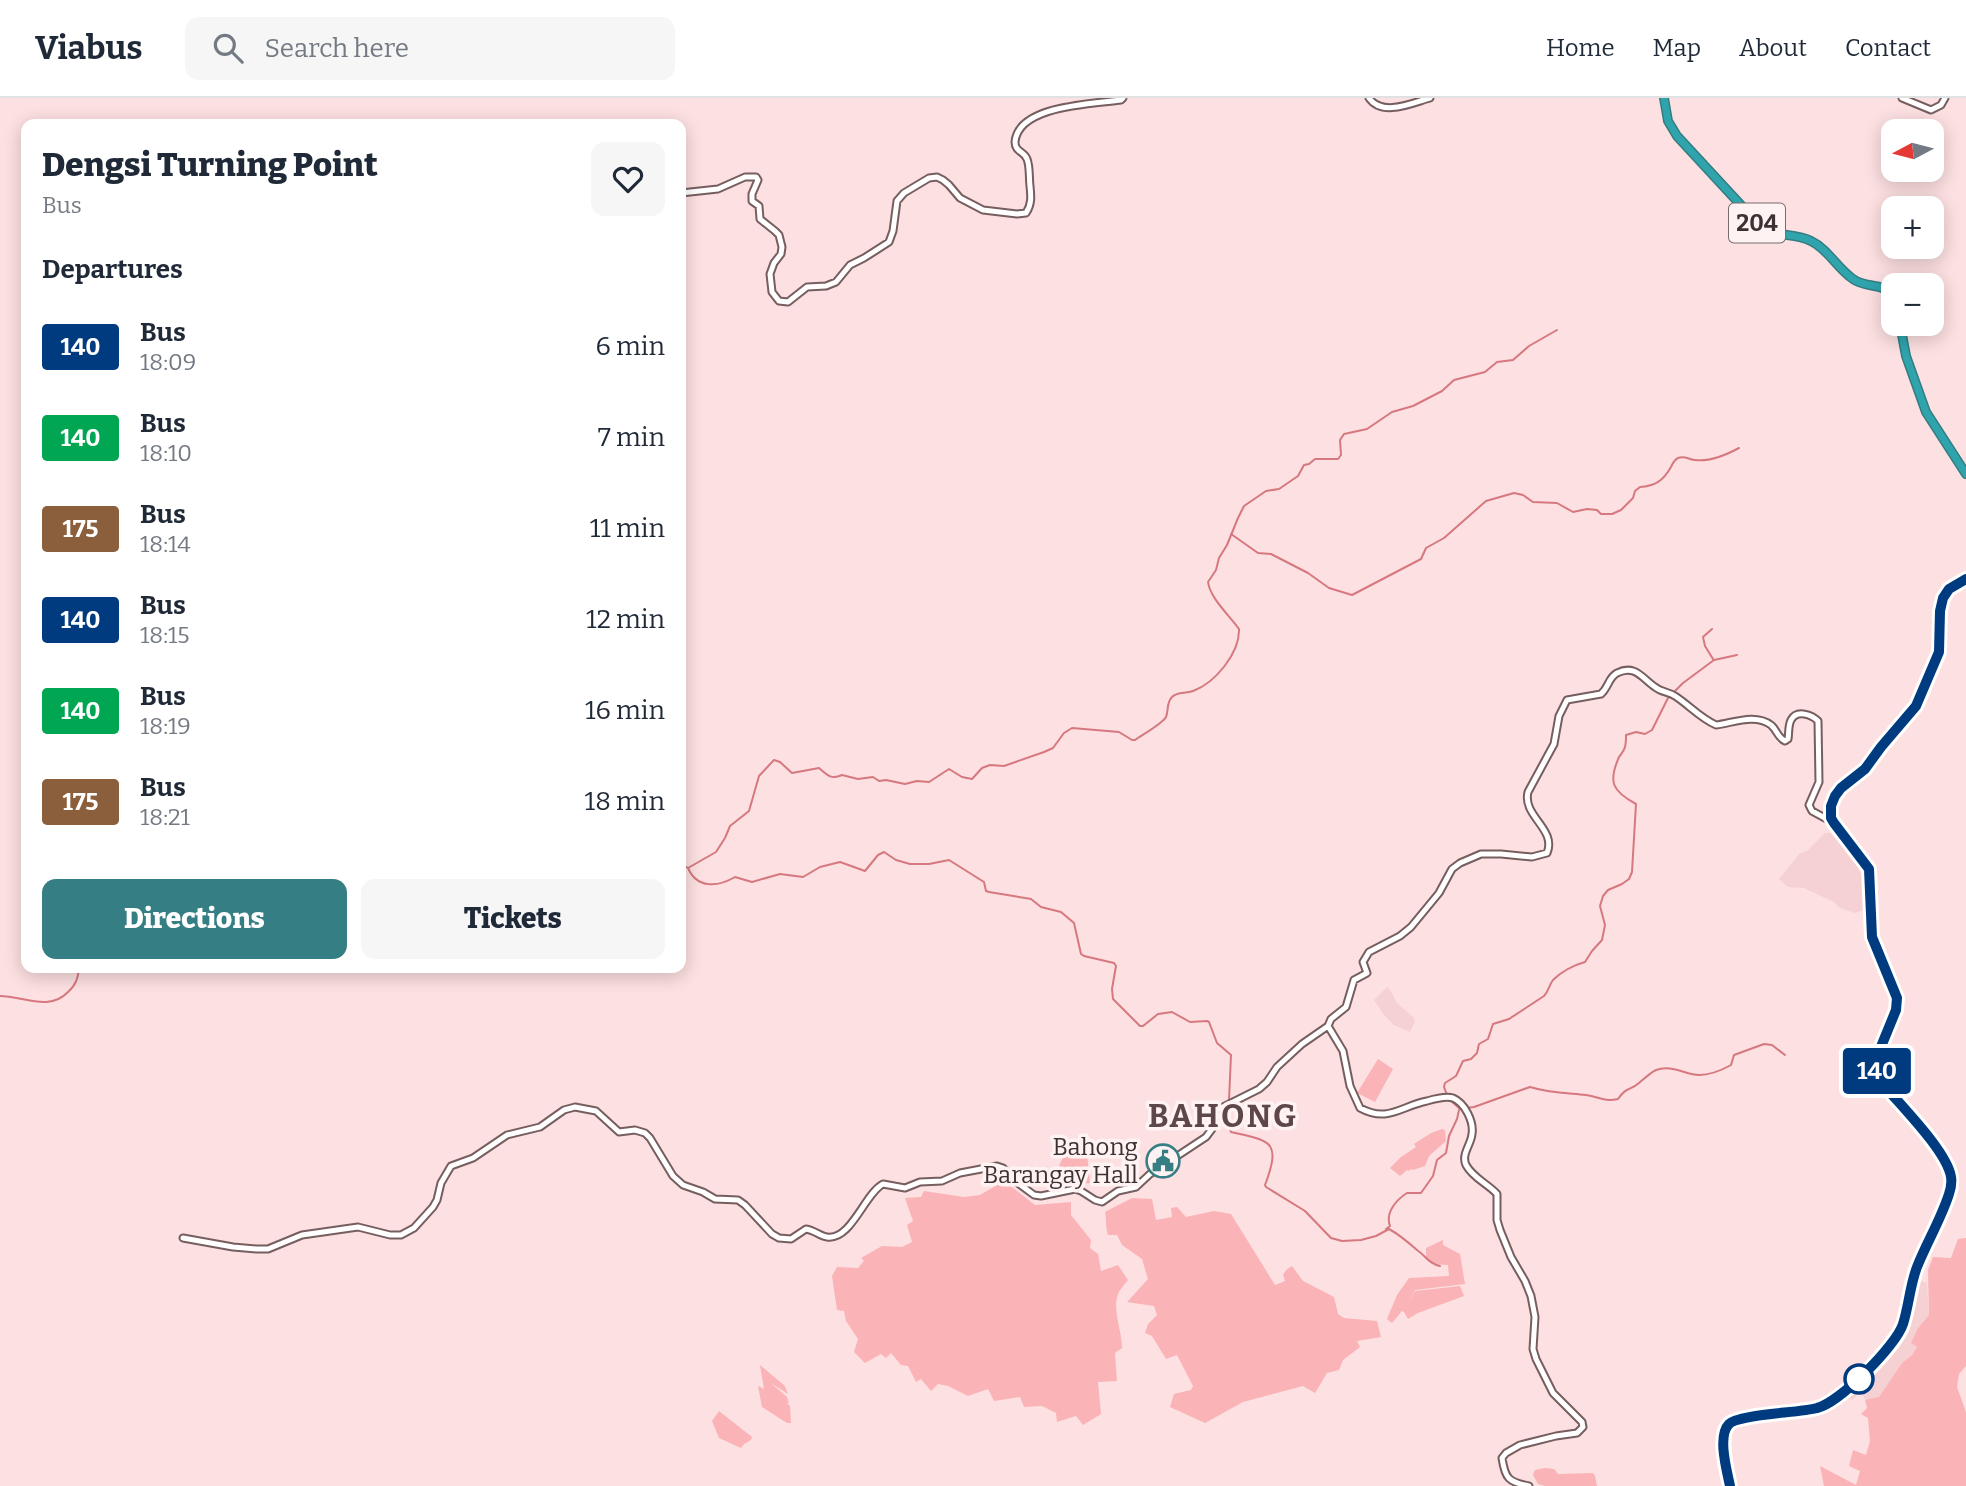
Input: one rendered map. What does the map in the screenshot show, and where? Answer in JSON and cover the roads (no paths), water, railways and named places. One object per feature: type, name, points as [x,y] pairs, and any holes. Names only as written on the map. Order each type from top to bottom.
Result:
[{"type":"highway","name":"204","points":[[1664,98],[1668,121],[1677,136],[1763,229],[1810,240],[1856,281],[1881,287]]},
{"type":"highway","points":[[1902,336],[1906,356],[1926,412],[1966,474]]},
{"type":"highway","points":[[1730,1486],[1723,1440],[1730,1422],[1816,1409],[1829,1404],[1859,1379],[1900,1331],[1916,1271],[1945,1207],[1952,1184],[1949,1168],[1935,1147],[1884,1086],[1877,1072],[1876,1059],[1896,1010],[1897,998],[1872,937],[1869,869],[1834,823],[1830,812],[1835,796],[1841,788],[1865,769],[1916,706],[1939,652],[1943,598],[1949,589],[1966,579]]},
{"type":"street","points":[[686,192],[718,189],[745,177],[757,178],[752,201],[759,206],[760,219],[775,231],[782,247],[781,254],[769,274],[771,287],[779,301],[788,302],[807,287],[831,285],[850,265],[889,242],[897,201],[904,193],[929,178],[937,177],[943,180],[960,198],[983,210],[1026,213],[1031,205],[1028,160],[1016,149],[1015,144],[1019,130],[1027,120],[1053,110],[1123,98]]},
{"type":"street","points":[[1369,98],[1374,105],[1383,107],[1402,106],[1430,98]]},
{"type":"street","points":[[1902,98],[1931,110],[1941,105],[1945,98]]},
{"type":"street","points":[[183,1238],[238,1248],[262,1249],[302,1235],[355,1227],[390,1235],[405,1234],[433,1207],[441,1183],[451,1166],[473,1157],[507,1135],[540,1127],[564,1110],[575,1107],[596,1111],[619,1132],[635,1130],[645,1133],[677,1180],[715,1199],[742,1203],[768,1231],[779,1238],[791,1238],[806,1229],[827,1237],[839,1235],[850,1225],[880,1185],[886,1183],[905,1188],[920,1182],[942,1181],[960,1173],[997,1166],[1003,1168],[1011,1178],[1034,1195],[1075,1189],[1102,1202],[1118,1191],[1136,1187],[1150,1174],[1206,1137],[1212,1129],[1217,1110],[1264,1085],[1277,1067],[1302,1044],[1328,1026],[1331,1019],[1346,1007],[1354,980],[1367,973],[1363,962],[1367,954],[1412,927],[1439,893],[1452,869],[1481,854],[1532,857],[1547,853],[1548,839],[1531,812],[1526,797],[1554,744],[1559,716],[1567,700],[1601,694],[1611,677],[1624,670],[1640,673],[1659,690],[1671,694],[1716,725],[1736,720],[1758,720],[1772,725],[1783,741],[1788,739],[1791,720],[1795,716],[1807,714],[1816,718],[1819,782],[1810,805],[1812,811],[1834,823]]},
{"type":"street","points":[[1328,1026],[1343,1051],[1350,1086],[1360,1108],[1373,1113],[1391,1114],[1420,1103],[1447,1098],[1462,1104],[1471,1119],[1472,1134],[1464,1156],[1465,1161],[1481,1181],[1497,1194],[1497,1220],[1500,1230],[1511,1257],[1529,1288],[1535,1317],[1533,1349],[1539,1368],[1553,1393],[1582,1422],[1583,1427],[1577,1433],[1562,1434],[1520,1445],[1506,1453],[1502,1458],[1505,1475],[1515,1483],[1529,1486]]},
{"type":"waterway","points":[[686,867],[716,852],[730,826],[749,811],[759,776],[774,760],[792,773],[819,768],[832,777],[873,777],[879,781],[905,784],[929,782],[949,769],[962,777],[972,779],[982,768],[990,765],[1004,766],[1053,748],[1064,733],[1072,728],[1119,732],[1135,740],[1164,720],[1174,695],[1201,687],[1210,681],[1231,657],[1239,629],[1216,600],[1208,582],[1244,506],[1266,491],[1279,489],[1298,476],[1304,465],[1315,459],[1338,459],[1341,455],[1340,440],[1344,434],[1367,429],[1392,412],[1413,406],[1442,391],[1454,380],[1485,372],[1497,362],[1513,360],[1529,346],[1557,330]]},
{"type":"waterway","points":[[1231,534],[1258,553],[1271,554],[1308,573],[1329,588],[1352,595],[1421,559],[1426,548],[1444,538],[1486,501],[1514,493],[1533,502],[1557,503],[1573,512],[1587,509],[1597,510],[1601,514],[1612,514],[1621,510],[1640,487],[1662,479],[1678,458],[1706,460],[1739,448]]},
{"type":"waterway","points":[[1712,629],[1703,637],[1713,659]]},
{"type":"waterway","points":[[1447,1095],[1445,1083],[1456,1076],[1463,1061],[1471,1059],[1477,1053],[1479,1044],[1488,1039],[1493,1024],[1509,1019],[1544,996],[1553,980],[1568,969],[1585,962],[1602,940],[1605,925],[1600,906],[1603,896],[1608,890],[1629,879],[1632,872],[1636,804],[1617,790],[1613,779],[1619,757],[1625,747],[1626,735],[1636,732],[1645,734],[1652,730],[1668,698],[1683,683],[1714,660],[1737,655]]},
{"type":"waterway","points":[[688,868],[702,883],[715,884],[735,877],[752,882],[780,874],[803,877],[820,867],[840,862],[865,871],[878,855],[884,852],[896,860],[910,864],[949,860],[984,882],[986,891],[1031,899],[1041,907],[1061,912],[1074,923],[1081,954],[1114,963],[1116,966],[1113,999],[1140,1026],[1158,1014],[1172,1012],[1190,1022],[1209,1022],[1217,1043],[1231,1055],[1229,1100]]},
{"type":"waterway","points":[[0,996],[36,1002],[53,1001],[61,998],[73,987],[78,973]]},
{"type":"waterway","points":[[1466,1108],[1530,1087],[1613,1100],[1662,1068],[1694,1075],[1712,1073],[1731,1065],[1734,1055],[1764,1044],[1772,1045],[1785,1055]]},
{"type":"waterway","points":[[1450,1100],[1459,1108]]},
{"type":"waterway","points":[[1230,1106],[1226,1119],[1231,1132],[1263,1141],[1272,1151],[1266,1187],[1305,1211],[1331,1238],[1342,1241],[1361,1240],[1389,1229],[1430,1262],[1440,1266]]},
{"type":"waterway","points":[[1386,1229],[1390,1226],[1389,1216],[1395,1203],[1407,1193],[1421,1193],[1433,1176],[1437,1160],[1446,1153],[1459,1110]]},
{"type":"place","name":"Bahong Barangay Hall","points":[[1163,1161]]},
{"type":"district","name":"BAHONG","points":[[1223,1116]]}]
